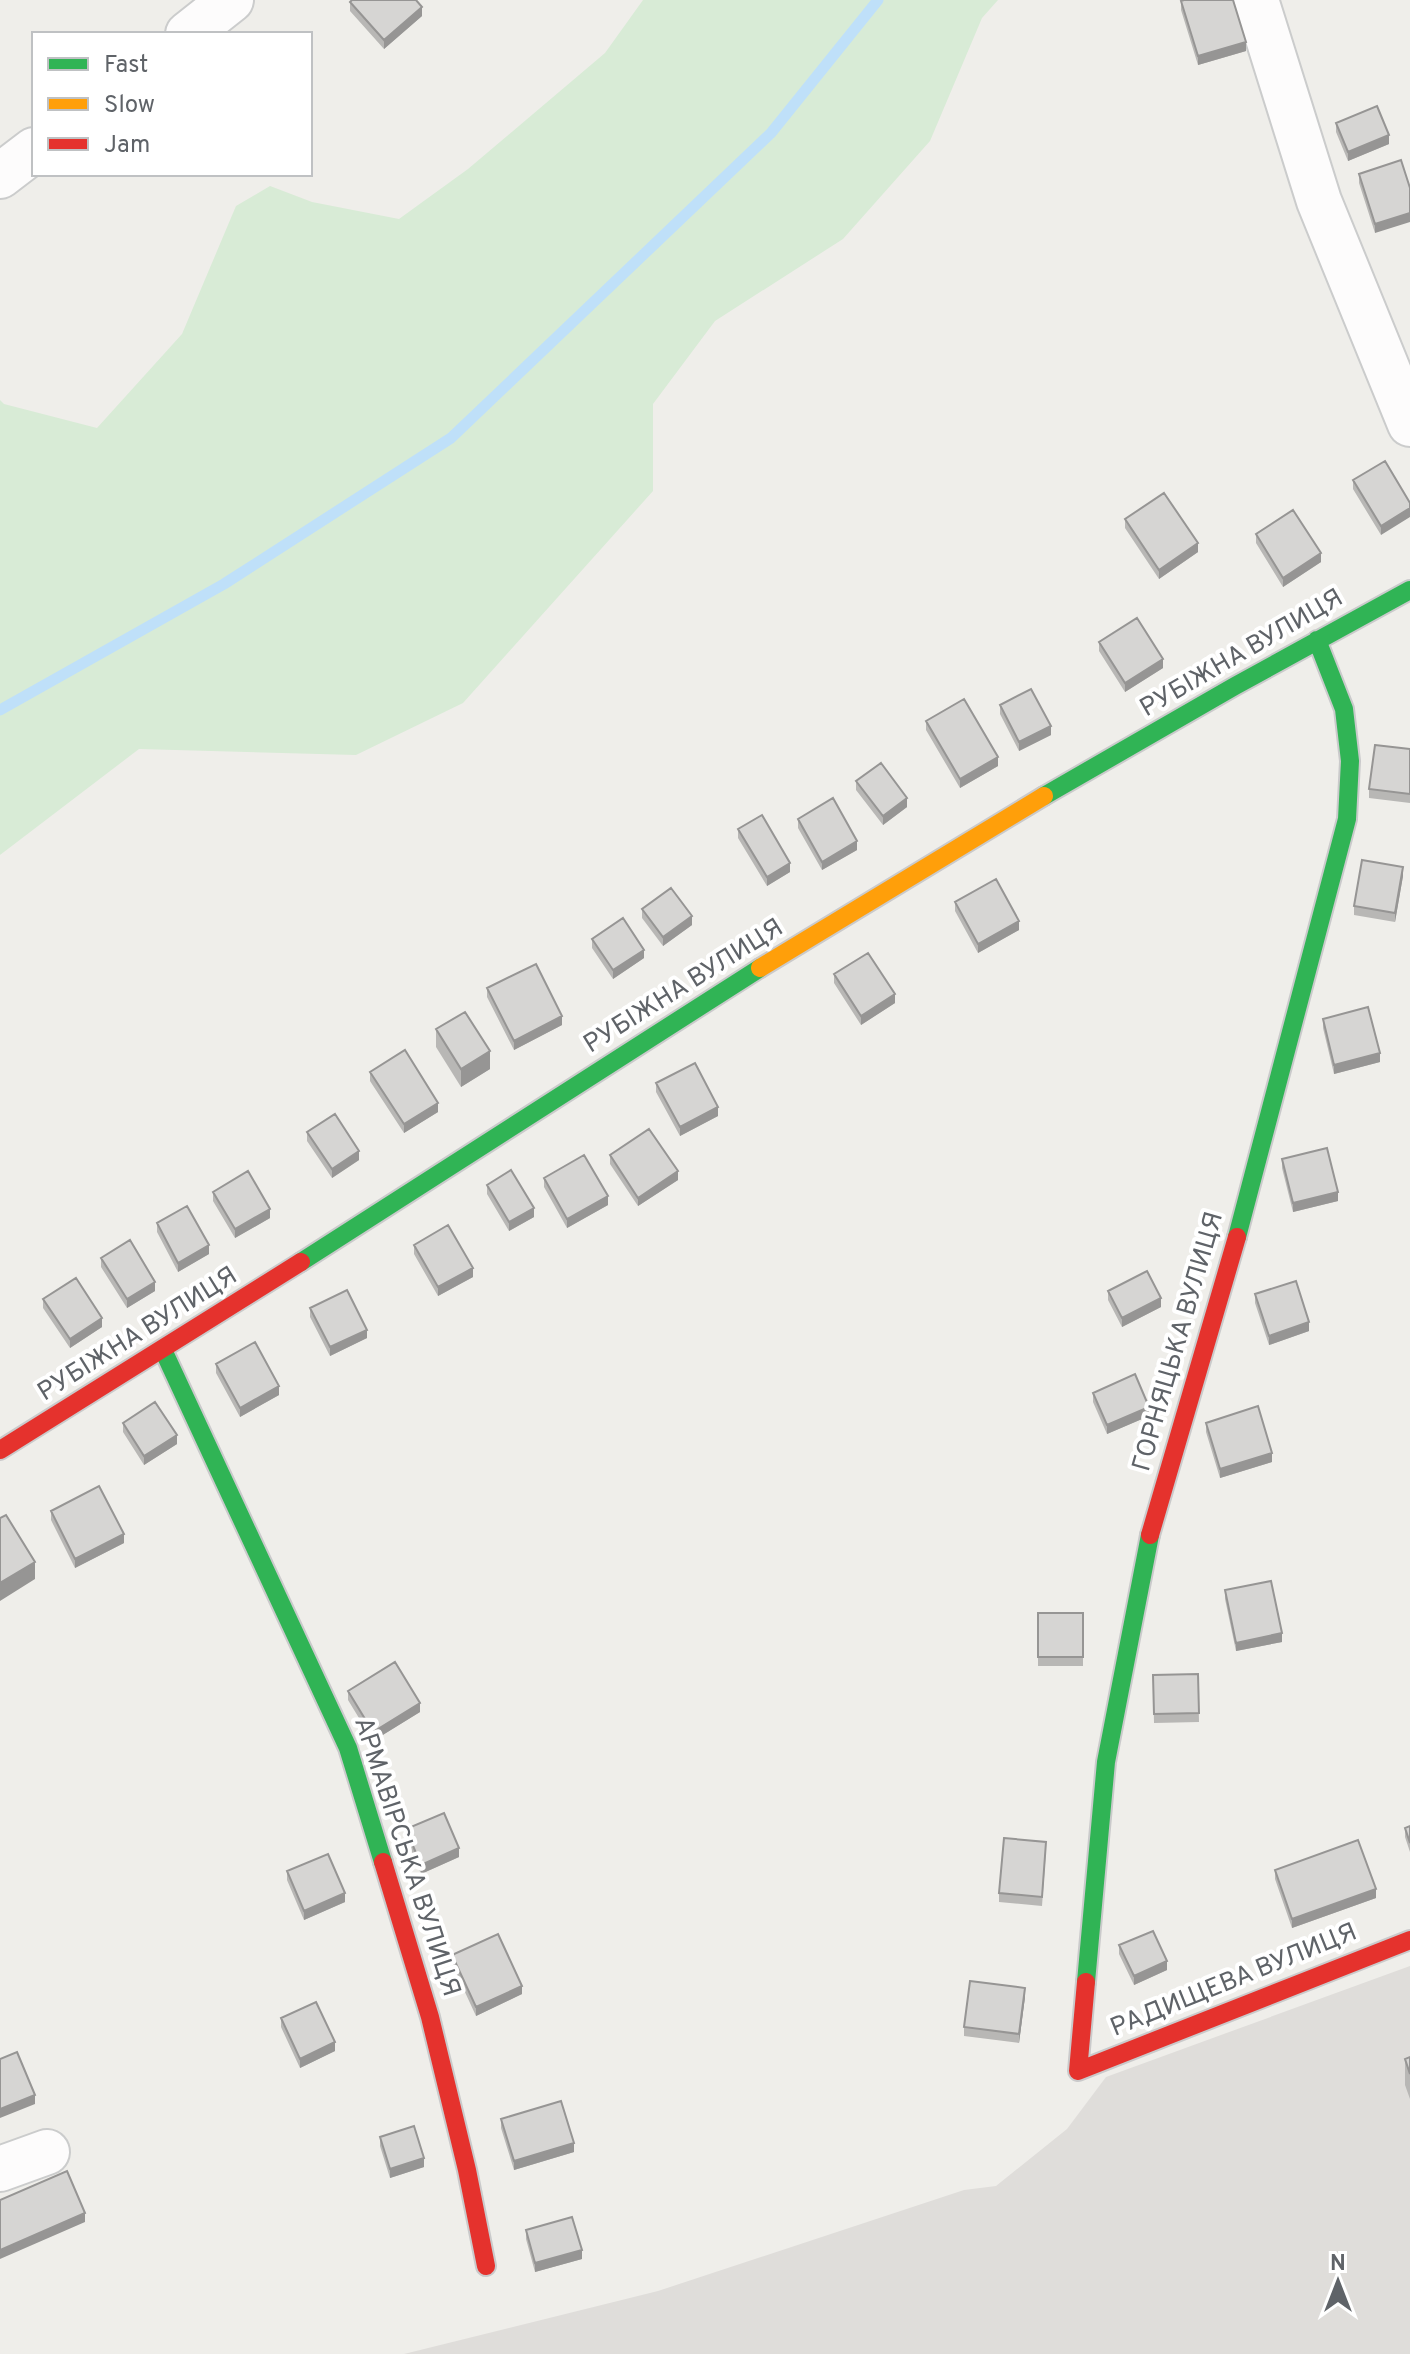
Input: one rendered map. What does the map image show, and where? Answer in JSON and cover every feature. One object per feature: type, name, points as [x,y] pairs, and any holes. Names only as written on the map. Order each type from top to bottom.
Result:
[{"type":"street","points":[[191,32],[231,0]]},
{"type":"street","points":[[1256,0],[1319,201],[1410,424]]},
{"type":"street","points":[[0,176],[32,152]]},
{"type":"street","name":"РУБІЖНА ВУЛИЦЯ","points":[[0,1450],[164,1352],[723,991],[1012,816],[1317,640],[1410,590]]},
{"type":"street","name":"ГОРНЯЦЬКА ВУЛИЦЯ","points":[[1078,2071],[1106,1762],[1150,1536],[1255,1176],[1347,819],[1350,761],[1344,709],[1317,640]]},
{"type":"street","name":"АРМАВІРСЬКА ВУЛИЦЯ","points":[[164,1352],[348,1748],[430,2017],[467,2170],[486,2266]]},
{"type":"street","name":"РАДИЩЕВА ВУЛИЦЯ","points":[[1078,2071],[1410,1940]]},
{"type":"street","points":[[0,2169],[47,2152]]},
{"type":"shaded area","points":[[1410,1966],[1410,2354],[404,2354],[658,2291],[964,2190],[996,2186],[1067,2129],[1106,2077]]},
{"type":"green space","points":[[643,0],[998,0],[982,18],[930,141],[843,239],[715,321],[653,404],[653,491],[463,703],[356,755],[139,749],[0,855],[0,400],[4,404],[97,428],[182,334],[236,206],[270,186],[312,202],[399,219],[468,169],[605,53]]},
{"type":"building","points":[[416,0],[422,7],[384,40],[350,2]]},
{"type":"building","points":[[1233,0],[1246,42],[1198,56],[1181,1]]},
{"type":"building","points":[[1377,106],[1389,135],[1348,152],[1336,123]]},
{"type":"building","points":[[1401,160],[1410,188],[1410,213],[1375,224],[1359,174]]},
{"type":"building","points":[[1385,461],[1410,508],[1381,526],[1353,480]]},
{"type":"building","points":[[1164,493],[1198,543],[1159,570],[1125,519]]},
{"type":"building","points":[[1293,510],[1321,553],[1283,578],[1256,534]]},
{"type":"building","points":[[1137,618],[1163,659],[1125,683],[1099,642]]},
{"type":"building","points":[[1031,689],[1051,726],[1019,742],[1000,705]]},
{"type":"building","points":[[964,699],[998,757],[960,779],[926,721]]},
{"type":"building","points":[[1375,745],[1410,749],[1410,794],[1369,789]]},
{"type":"building","points":[[881,763],[907,798],[883,816],[856,781]]},
{"type":"building","points":[[833,798],[857,841],[822,862],[798,819]]},
{"type":"building","points":[[762,815],[790,863],[767,877],[738,829]]},
{"type":"building","points":[[1362,860],[1403,867],[1395,913],[1354,906]]},
{"type":"building","points":[[996,879],[1019,921],[978,944],[955,902]]},
{"type":"building","points":[[671,888],[692,916],[663,937],[642,909]]},
{"type":"building","points":[[623,918],[644,950],[613,970],[592,939]]},
{"type":"building","points":[[868,953],[895,994],[861,1016],[834,974]]},
{"type":"building","points":[[536,964],[562,1016],[514,1041],[487,988]]},
{"type":"building","points":[[1368,1007],[1380,1053],[1334,1065],[1323,1019]]},
{"type":"building","points":[[465,1012],[490,1051],[461,1069],[436,1029]]},
{"type":"building","points":[[405,1050],[438,1103],[404,1124],[370,1072]]},
{"type":"building","points":[[695,1063],[718,1107],[680,1127],[656,1083]]},
{"type":"building","points":[[335,1114],[359,1151],[332,1169],[307,1132]]},
{"type":"building","points":[[649,1129],[678,1171],[638,1198],[610,1155]]},
{"type":"building","points":[[1327,1148],[1338,1192],[1293,1203],[1282,1159]]},
{"type":"building","points":[[584,1155],[608,1196],[567,1219],[544,1178]]},
{"type":"building","points":[[511,1170],[534,1208],[509,1222],[487,1185]]},
{"type":"building","points":[[248,1171],[270,1209],[235,1229],[213,1192]]},
{"type":"building","points":[[187,1206],[209,1245],[178,1263],[157,1223]]},
{"type":"building","points":[[448,1225],[473,1268],[438,1287],[414,1245]]},
{"type":"building","points":[[130,1240],[155,1282],[127,1299],[101,1258]]},
{"type":"building","points":[[1147,1271],[1161,1298],[1122,1318],[1108,1291]]},
{"type":"building","points":[[76,1278],[102,1318],[70,1339],[43,1299]]},
{"type":"building","points":[[1296,1281],[1309,1322],[1269,1336],[1255,1294]]},
{"type":"building","points":[[347,1290],[367,1330],[330,1347],[310,1308]]},
{"type":"building","points":[[255,1342],[279,1386],[240,1408],[216,1364]]},
{"type":"building","points":[[1135,1374],[1149,1407],[1107,1425],[1093,1393]]},
{"type":"building","points":[[155,1402],[177,1435],[144,1456],[123,1423]]},
{"type":"building","points":[[1258,1406],[1272,1453],[1220,1469],[1206,1423]]},
{"type":"building","points":[[99,1486],[124,1534],[75,1559],[51,1511]]},
{"type":"building","points":[[6,1515],[35,1562],[0,1583],[0,1518]]},
{"type":"building","points":[[1271,1581],[1282,1633],[1236,1643],[1225,1590]]},
{"type":"building","points":[[1038,1613],[1083,1613],[1083,1657],[1038,1657]]},
{"type":"building","points":[[395,1662],[420,1703],[373,1732],[348,1691]]},
{"type":"building","points":[[1198,1674],[1199,1713],[1154,1714],[1153,1675]]},
{"type":"building","points":[[444,1813],[459,1848],[421,1865],[406,1829]]},
{"type":"building","points":[[1410,1826],[1410,1843],[1405,1828]]},
{"type":"building","points":[[1004,1838],[1046,1842],[1042,1897],[999,1893]]},
{"type":"building","points":[[1358,1840],[1376,1889],[1292,1919],[1275,1870]]},
{"type":"building","points":[[328,1854],[345,1893],[304,1911],[287,1871]]},
{"type":"building","points":[[1153,1931],[1167,1961],[1134,1976],[1119,1945]]},
{"type":"building","points":[[498,1934],[522,1986],[476,2007],[452,1955]]},
{"type":"building","points":[[970,1981],[1025,1988],[1019,2034],[964,2027]]},
{"type":"building","points":[[316,2002],[335,2042],[300,2059],[281,2018]]},
{"type":"building","points":[[17,2052],[35,2095],[0,2109],[0,2059]]},
{"type":"building","points":[[1410,2057],[1410,2074],[1405,2059]]},
{"type":"building","points":[[561,2101],[574,2143],[514,2161],[501,2119]]},
{"type":"building","points":[[414,2126],[424,2158],[390,2169],[380,2137]]},
{"type":"building","points":[[67,2171],[85,2213],[0,2250],[0,2200]]},
{"type":"building","points":[[572,2217],[582,2250],[535,2263],[526,2230]]},
{"type":"waterway","points":[[0,710],[224,584],[451,438],[771,133],[878,0]]},
{"type":"traffic: fast","points":[[1044,796],[1410,590]]},
{"type":"traffic: fast","points":[[1237,1237],[1347,819],[1350,761],[1344,709],[1317,640]]},
{"type":"traffic: fast","points":[[301,1262],[760,968]]},
{"type":"traffic: fast","points":[[164,1352],[348,1748],[383,1862]]},
{"type":"traffic: fast","points":[[1086,1982],[1106,1762],[1150,1535]]},
{"type":"traffic: slow","points":[[760,968],[1044,796]]},
{"type":"traffic: jam","points":[[1150,1535],[1237,1237]]},
{"type":"traffic: jam","points":[[0,1450],[301,1262]]},
{"type":"traffic: jam","points":[[383,1862],[430,2017],[467,2170],[486,2266]]},
{"type":"traffic: jam","points":[[1086,1982],[1078,2071],[1410,1940]]}]
